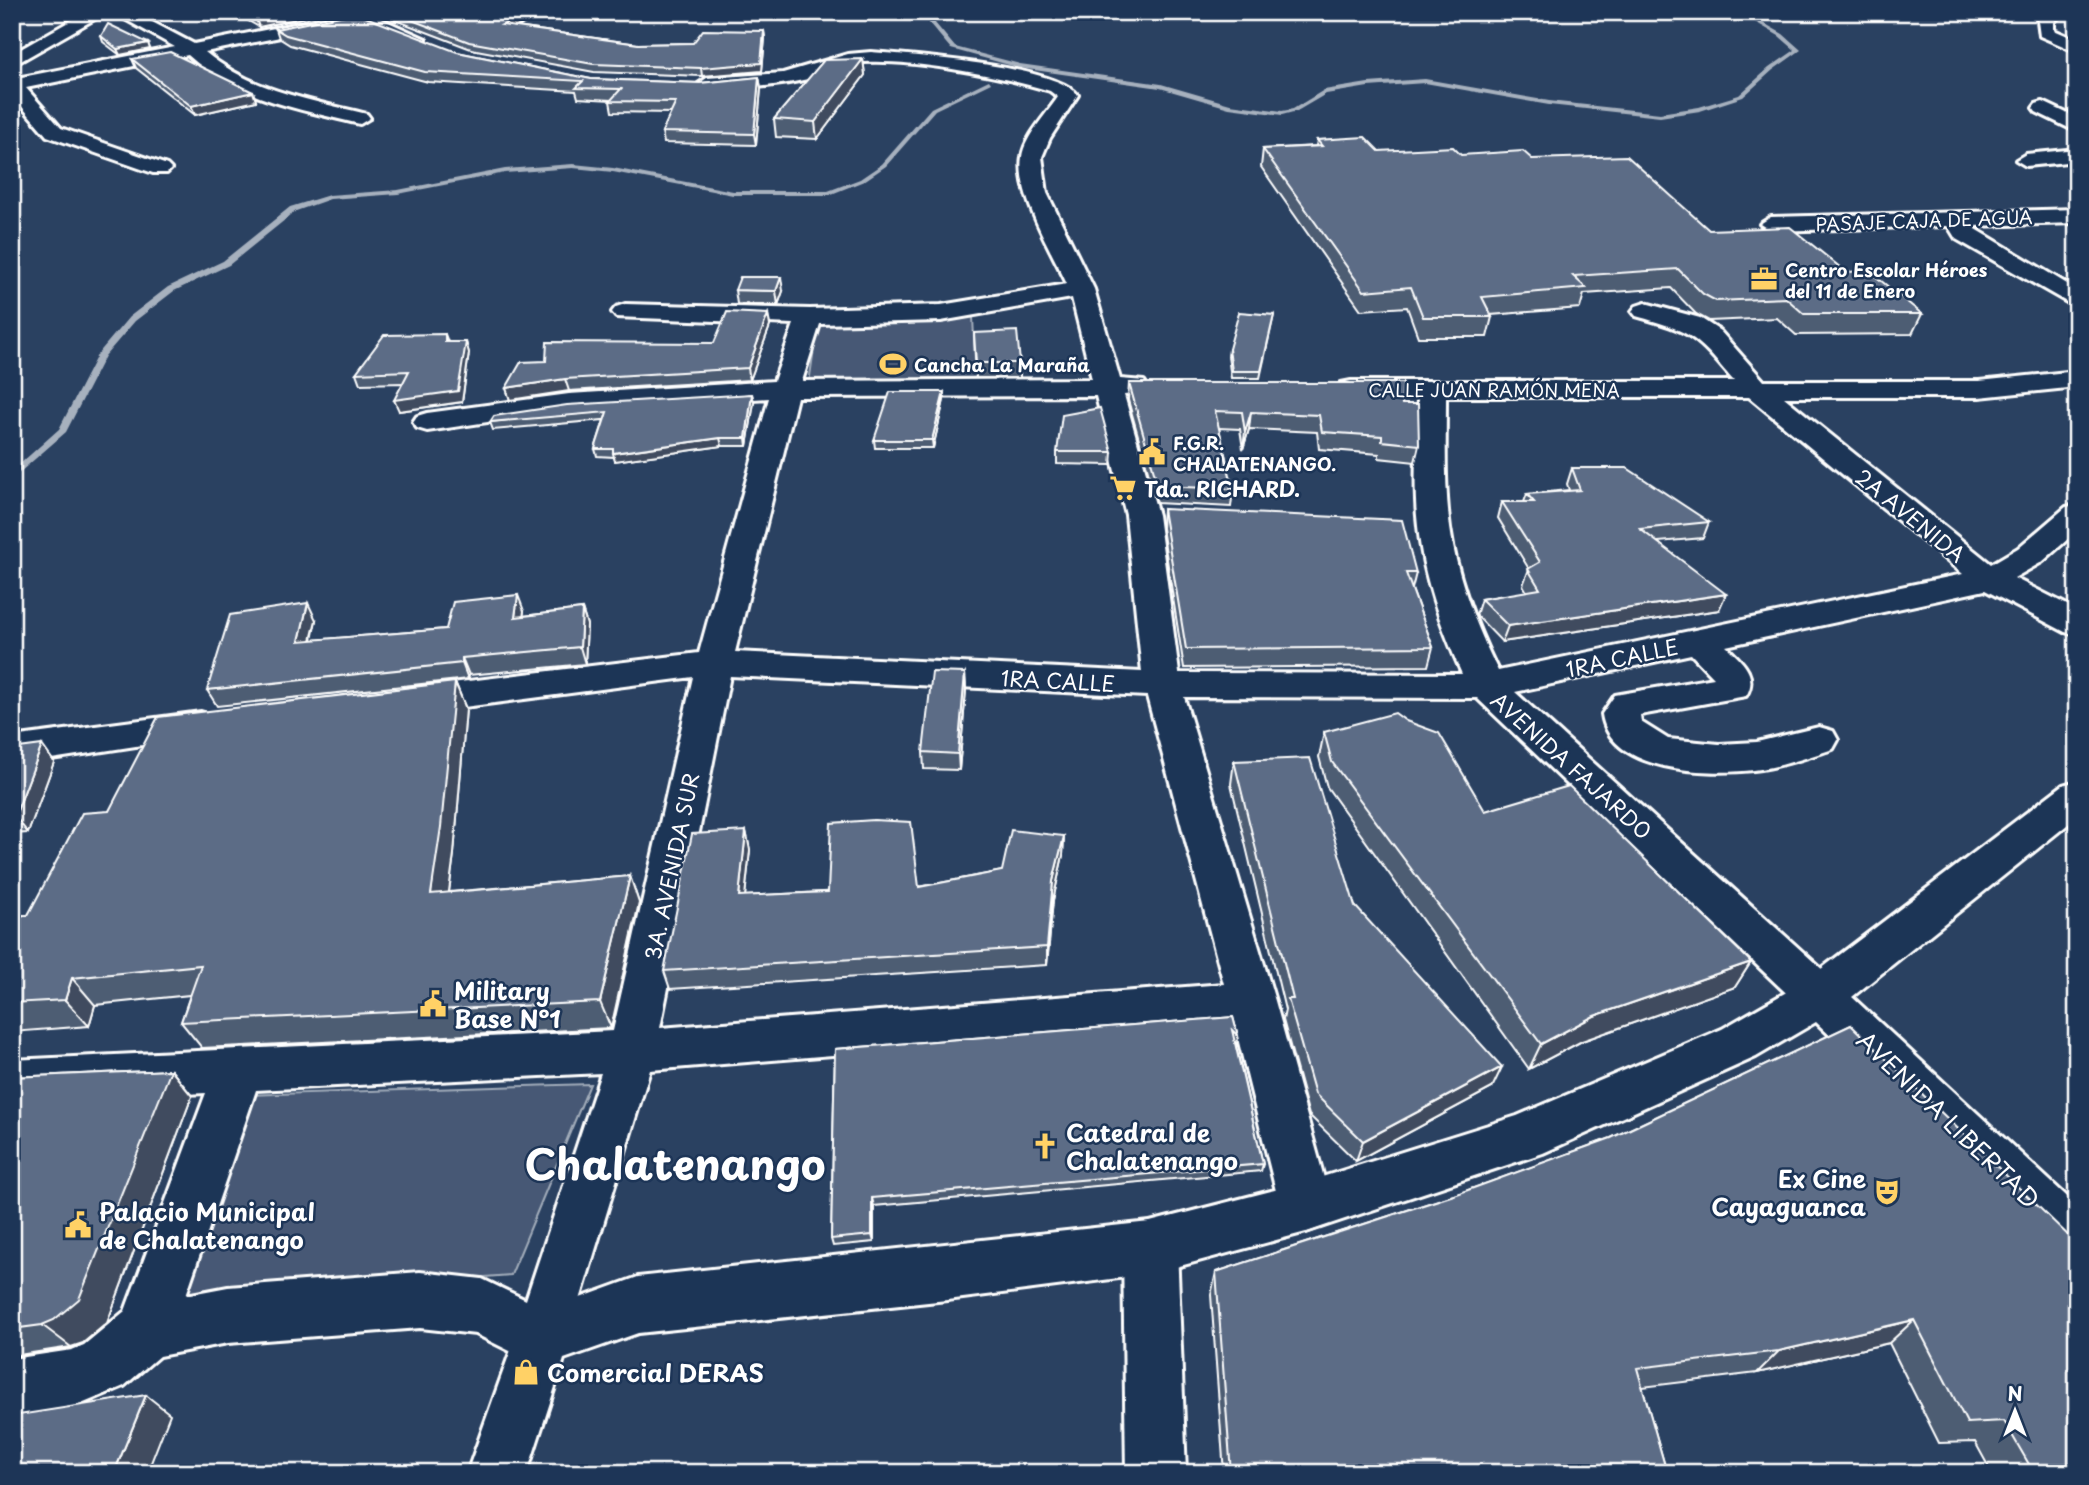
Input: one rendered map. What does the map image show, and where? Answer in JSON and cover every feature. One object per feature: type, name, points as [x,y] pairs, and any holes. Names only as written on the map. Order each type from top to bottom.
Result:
[{"type":"street","points":[[12,61],[99,12]]},
{"type":"street","points":[[120,12],[191,48],[215,70],[263,94],[360,118]]},
{"type":"street","points":[[2056,12],[2046,21],[2046,32],[2077,47]]},
{"type":"street","points":[[159,169],[54,132],[13,85],[362,13],[441,48]]},
{"type":"street","points":[[679,84],[781,79],[811,73],[855,58],[891,57],[975,70],[1063,89],[1069,95],[1040,138],[1032,157],[1035,193],[1082,289],[1108,387],[1156,516],[1162,684],[1252,1001],[1306,1207]]},
{"type":"street","points":[[2043,108],[2077,126]]},
{"type":"street","points":[[2026,160],[2077,155]]},
{"type":"street","name":"PASAJE CAJA DE AGUA","points":[[1771,225],[2077,216]]},
{"type":"street","points":[[1956,220],[1965,234],[2077,301]]},
{"type":"street","points":[[625,313],[810,317],[941,313],[1082,289]]},
{"type":"street","name":"2A AVENIDA","points":[[1645,311],[1691,323],[1711,337],[1756,388],[1989,579],[2077,624]]},
{"type":"street","name":"3A. AVENIDA SUR","points":[[497,1473],[632,1051],[714,663],[794,353],[810,317]]},
{"type":"street","name":"CALLE JUAN RAMÓN MENA","points":[[1324,388],[1979,388],[2077,379]]},
{"type":"street","points":[[427,422],[569,402],[785,389],[1162,388]]},
{"type":"street","name":"AVENIDA FAJARDO","points":[[1432,389],[1420,527],[1486,686],[1820,996]]},
{"type":"street","name":"1RA CALLE","points":[[374,704],[714,663],[1162,684],[1486,686],[1989,579],[2031,555],[2077,514]]},
{"type":"street","points":[[1699,641],[1732,673],[1733,687],[1628,704],[1621,714],[1623,728],[1659,752],[1719,758],[1757,756],[1819,740]]},
{"type":"street","points":[[12,751],[237,720]]},
{"type":"street","points":[[146,1330],[228,1315],[420,1300],[482,1307],[542,1339],[638,1305],[947,1273],[1150,1248],[1306,1207],[1525,1137],[1739,1043],[1820,996],[2077,796]]},
{"type":"street","name":"AVENIDA LIBERTAD","points":[[1820,996],[1976,1142],[2077,1243]]},
{"type":"street","points":[[12,1081],[632,1051],[1252,1001]]},
{"type":"street","points":[[12,1388],[72,1378],[104,1366],[146,1330],[239,1068]]},
{"type":"street","points":[[1150,1248],[1156,1473]]},
{"type":"shaded area","name":"Cancha La Maraña","points":[[973,317],[976,380],[809,383],[818,321]]},
{"type":"shaded area","points":[[590,1084],[511,1275],[177,1300],[244,1095]]},
{"type":"building","points":[[244,12],[290,12],[256,19]]},
{"type":"building","points":[[391,12],[531,12],[502,25],[638,44],[693,43],[703,30],[764,31],[761,63],[701,68],[593,64],[469,42]]},
{"type":"building","points":[[355,13],[457,52],[591,79],[700,83],[759,77],[754,134],[662,132],[676,102],[610,101],[621,89],[576,88],[583,81],[425,72],[286,35],[276,29]]},
{"type":"building","points":[[108,24],[148,43],[117,49],[101,36]]},
{"type":"building","points":[[170,52],[253,92],[191,106],[132,59]]},
{"type":"building","points":[[863,59],[815,122],[774,119],[824,60]]},
{"type":"building","points":[[1365,137],[1379,151],[1453,147],[1461,155],[1523,151],[1532,159],[1627,156],[1709,230],[1790,227],[1846,272],[1869,271],[1922,314],[1804,314],[1786,298],[1716,301],[1703,294],[1678,269],[1573,276],[1586,288],[1482,297],[1492,317],[1423,317],[1411,287],[1364,291],[1263,149],[1322,146],[1317,140]]},
{"type":"building","points":[[740,277],[781,277],[776,291],[735,290]]},
{"type":"building","points":[[727,312],[768,314],[748,368],[565,379],[506,388],[521,362],[546,361],[547,342],[714,343]]},
{"type":"building","points":[[1239,312],[1274,315],[1261,371],[1232,371],[1229,349]]},
{"type":"building","points":[[1017,331],[1020,363],[976,363],[974,333]]},
{"type":"building","points":[[445,334],[445,342],[466,342],[458,391],[394,400],[409,371],[356,373],[384,335]]},
{"type":"building","points":[[1129,383],[1403,383],[1402,404],[1418,404],[1419,445],[1382,441],[1382,436],[1322,432],[1319,415],[1251,412],[1245,432],[1242,412],[1215,411],[1233,489],[1158,486]]},
{"type":"building","points":[[890,392],[944,392],[932,440],[874,440]]},
{"type":"building","points":[[752,394],[746,438],[720,438],[613,453],[613,449],[595,449],[607,412],[490,422],[494,416],[567,405]]},
{"type":"building","points":[[1100,408],[1112,452],[1057,452],[1062,415]]},
{"type":"building","points":[[1572,468],[1627,468],[1709,522],[1640,529],[1726,594],[1508,626],[1481,599],[1540,589],[1528,569],[1540,562],[1502,502],[1534,502],[1527,494],[1580,490]]},
{"type":"building","points":[[1163,509],[1402,520],[1416,573],[1406,573],[1433,647],[1186,649]]},
{"type":"building","points":[[518,595],[515,617],[582,609],[580,647],[462,658],[462,663],[207,690],[230,615],[308,603],[299,641],[446,629],[453,602]]},
{"type":"building","points":[[932,672],[965,673],[958,754],[923,752]]},
{"type":"building","points":[[455,682],[441,827],[431,894],[630,876],[600,1002],[181,1022],[201,965],[72,978],[65,1000],[12,1003],[12,916],[28,915],[82,813],[109,811],[158,717]]},
{"type":"building","points":[[1395,713],[1406,721],[1439,733],[1485,811],[1569,786],[1751,962],[1594,1016],[1541,1044],[1332,762],[1324,732]]},
{"type":"building","points":[[42,745],[15,816],[12,816],[12,749]]},
{"type":"building","points":[[1310,758],[1355,906],[1502,1067],[1363,1141],[1315,1094],[1288,999],[1293,999],[1234,761]]},
{"type":"building","points":[[874,820],[911,822],[919,887],[1002,871],[1011,830],[1064,836],[1053,881],[1047,947],[664,971],[692,834],[746,831],[739,896],[828,892],[831,823]]},
{"type":"building","name":"Catedral de Chalatenango","points":[[1233,1017],[1238,1036],[1232,1030],[1263,1164],[872,1198],[872,1235],[831,1239],[835,1049]]},
{"type":"building","points":[[1851,1025],[2077,1244],[2077,1473],[2034,1473],[2004,1421],[1967,1423],[1914,1320],[1779,1351],[1637,1368],[1667,1473],[1231,1473],[1216,1272],[1457,1194],[1611,1138]]},
{"type":"building","name":"Palacio Municipal de Chalatenango","points":[[171,1070],[79,1299],[54,1320],[42,1325],[12,1329],[12,1077]]},
{"type":"building","points":[[146,1395],[114,1473],[12,1473],[12,1416]]},
{"type":"waterway","points":[[931,12],[932,23],[953,48],[1020,66],[1161,86],[1229,106],[1282,113],[1295,110],[1324,92],[1368,85],[1425,81],[1549,103],[1660,115],[1700,109],[1741,96],[1771,69],[1798,50],[1781,35],[1740,12]]},
{"type":"waterway","points":[[1749,16],[1792,12]]},
{"type":"waterway","points":[[12,476],[63,430],[101,355],[132,319],[171,289],[226,263],[293,209],[329,197],[398,192],[505,171],[573,166],[613,170],[733,193],[829,193],[862,180],[884,165],[933,109],[989,82]]},
{"type":"place","name":"Centro Escolar Héroes del 11 de Enero","points":[[1764,279]]},
{"type":"place","name":"Cancha La Maraña","points":[[893,364]]},
{"type":"place","name":"F.G.R. CHALATENANGO.","points":[[1152,452]]},
{"type":"place","name":"Tda. RICHARD.","points":[[1123,488]]},
{"type":"place","name":"Military Base N°1","points":[[433,1004]]},
{"type":"place","name":"Catedral de Chalatenango","points":[[1045,1146]]},
{"type":"place","name":"Ex Cine Cayaguanca","points":[[1887,1192]]},
{"type":"place","name":"Palacio Municipal de Chalatenango","points":[[78,1225]]},
{"type":"place","name":"Comercial DERAS","points":[[526,1372]]},
{"type":"district","name":"Chalatenango","points":[[675,1162]]}]
